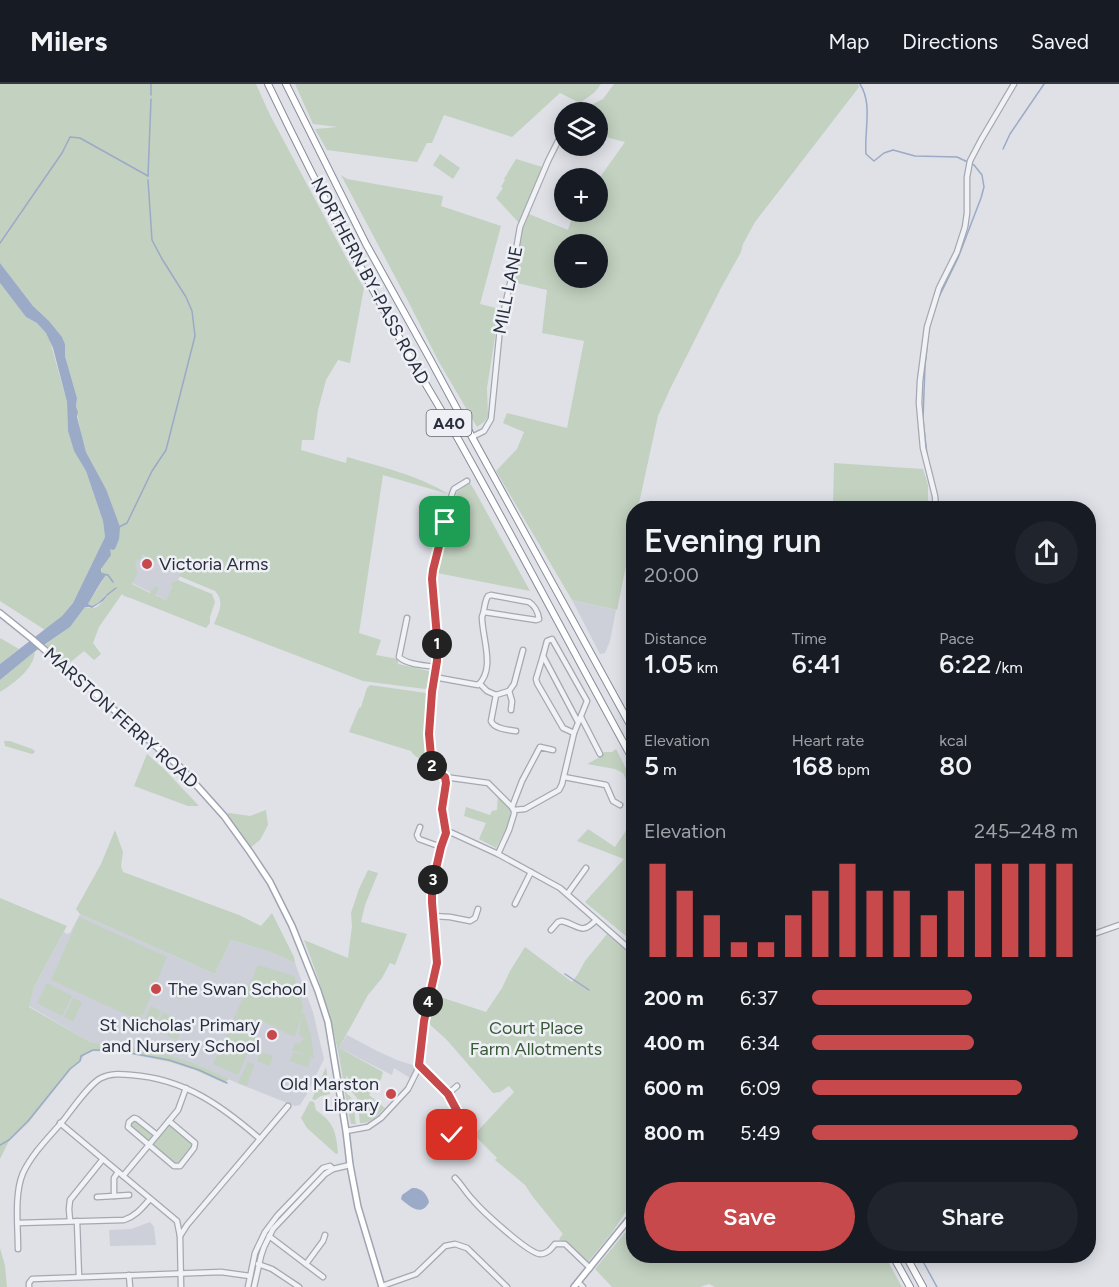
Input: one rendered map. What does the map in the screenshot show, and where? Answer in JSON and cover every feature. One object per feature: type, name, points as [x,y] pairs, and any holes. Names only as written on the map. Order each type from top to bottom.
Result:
[{"type":"highway","name":"NORTHERN BY-PASS ROAD","points":[[268,84],[322,193],[415,366],[517,545],[626,747]]},
{"type":"highway","name":"NORTHERN BY-PASS ROAD","points":[[286,84],[366,244],[626,717]]},
{"type":"highway","points":[[897,1263],[910,1287]]},
{"type":"highway","points":[[910,1263],[923,1287]]},
{"type":"main road","name":"MARSTON FERRY ROAD","points":[[0,613],[181,768],[224,816],[279,898],[318,991],[328,1022],[350,1165],[362,1222],[382,1286]]},
{"type":"main road","points":[[578,1286],[626,1223]]},
{"type":"street","points":[[935,501],[923,448],[920,403],[920,381],[927,327],[939,288],[957,252],[965,227],[970,161],[1014,84]]},
{"type":"street","name":"MILL LANE","points":[[472,437],[484,430],[491,419],[500,328],[520,227],[554,149]]},
{"type":"street","points":[[468,481],[454,489],[433,570],[437,637],[436,668],[430,713],[429,744],[432,767],[445,777],[488,783],[513,808],[525,809],[559,790],[574,734],[587,701],[552,639],[547,641],[536,679],[563,728],[574,734]]},
{"type":"street","points":[[480,684],[487,666],[482,624],[486,597],[491,595],[529,602],[539,619],[484,612]]},
{"type":"street","points":[[407,618],[399,657],[402,661],[436,668]]},
{"type":"street","points":[[511,710],[510,691],[523,650]]},
{"type":"street","points":[[543,656],[600,754]]},
{"type":"street","points":[[434,677],[480,684],[487,691],[496,695],[510,691]]},
{"type":"street","points":[[496,695],[492,723],[495,726],[516,731]]},
{"type":"street","points":[[498,854],[509,830],[522,781],[540,747],[553,750]]},
{"type":"street","points":[[346,1131],[368,1127],[387,1113],[411,1084],[419,1065],[424,1021],[437,963],[432,886],[446,833],[442,809],[445,777]]},
{"type":"street","points":[[564,777],[606,784],[613,801],[620,805]]},
{"type":"street","points":[[420,827],[417,835],[419,839],[441,847]]},
{"type":"street","points":[[446,833],[450,832],[498,854],[568,893],[626,946]]},
{"type":"street","points":[[568,893],[586,868]]},
{"type":"street","points":[[515,904],[531,872]]},
{"type":"street","points":[[433,916],[470,921],[475,918],[478,909]]},
{"type":"street","points":[[551,930],[562,921],[583,929],[588,928],[596,920]]},
{"type":"street","points":[[1096,933],[1119,925]]},
{"type":"street","points":[[419,1065],[448,1094],[463,1122],[448,1140],[453,1147]]},
{"type":"street","points":[[18,1249],[19,1185],[24,1172],[60,1123],[93,1084],[104,1077],[112,1074],[139,1076],[186,1088],[217,1104],[260,1139]]},
{"type":"street","points":[[448,1094],[458,1086]]},
{"type":"street","points":[[123,1176],[178,1110],[186,1088]]},
{"type":"street","points":[[180,1236],[288,1106]]},
{"type":"street","points":[[157,1135],[137,1119],[134,1118],[129,1122],[128,1127],[174,1166],[180,1166],[194,1148],[195,1143],[169,1120]]},
{"type":"street","points":[[60,1123],[177,1221],[187,1225]]},
{"type":"street","points":[[70,1221],[70,1200],[103,1159]]},
{"type":"street","points":[[254,1287],[261,1246],[282,1218],[325,1174],[333,1169],[350,1165]]},
{"type":"street","points":[[248,1287],[261,1246],[274,1220],[325,1167],[330,1166],[333,1169]]},
{"type":"street","points":[[114,1196],[114,1178],[118,1172]]},
{"type":"street","points":[[455,1178],[477,1206],[536,1253],[543,1254],[555,1245],[565,1244],[590,1268]]},
{"type":"street","points":[[97,1197],[129,1195]]},
{"type":"street","points":[[18,1223],[124,1220],[138,1213],[150,1199]]},
{"type":"street","points":[[77,1221],[79,1277]]},
{"type":"street","points":[[177,1221],[180,1236],[181,1287]]},
{"type":"street","points":[[306,1264],[323,1241],[324,1235]]},
{"type":"street","points":[[269,1236],[323,1277]]},
{"type":"street","points":[[382,1286],[416,1274],[445,1246],[455,1244],[467,1248],[507,1287]]},
{"type":"street","points":[[258,1264],[272,1269],[298,1287]]},
{"type":"street","points":[[29,1287],[32,1279],[221,1272],[250,1276]]},
{"type":"street","points":[[129,1275],[130,1287]]},
{"type":"shaded area","points":[[126,549],[181,574],[178,580],[170,583],[172,587],[166,600],[132,583]]},
{"type":"shaded area","points":[[572,600],[616,610],[610,641],[605,653],[600,654]]},
{"type":"shaded area","points":[[80,914],[215,974],[231,940],[271,952],[295,963],[313,1012],[324,1059],[300,1105],[295,1106],[194,1063],[131,1047],[92,1043],[29,1006],[34,987],[64,932],[70,933]]},
{"type":"shaded area","points":[[347,1035],[397,1060],[416,1066],[410,1078],[394,1068],[392,1075],[339,1048]]},
{"type":"shaded area","points":[[150,1222],[154,1227],[156,1245],[110,1246],[109,1230],[131,1229]]},
{"type":"green space","points":[[0,84],[256,84],[270,115],[364,288],[350,363],[338,360],[326,380],[318,410],[314,440],[302,440],[301,450],[346,463],[347,457],[386,468],[436,487],[448,494],[383,475],[359,633],[381,640],[376,655],[398,659],[398,664],[433,672],[430,686],[425,689],[363,681],[214,624],[220,603],[215,591],[179,576],[180,573],[142,555],[140,560],[137,559],[135,565],[138,572],[132,584],[150,593],[155,586],[159,588],[155,595],[166,600],[172,587],[170,583],[178,580],[212,594],[215,602],[210,623],[206,628],[122,594],[99,627],[93,643],[101,654],[94,660],[84,651],[67,665],[45,645],[70,627],[85,607],[97,607],[107,596],[105,595],[92,606],[88,604],[106,575],[101,572],[109,557],[110,549],[109,500],[106,489],[86,452],[76,407],[77,398],[62,337],[33,306],[0,263]]},
{"type":"green space","points":[[295,84],[601,84],[595,92],[581,102],[560,93],[512,137],[444,115],[432,143],[427,143],[417,162],[327,150],[315,129],[338,127],[313,124]]},
{"type":"green space","points":[[614,84],[858,84],[859,87],[755,222],[670,389],[658,416],[640,501],[626,501],[626,566],[617,610],[572,600],[496,471],[517,449],[524,432],[503,423],[507,413],[567,428],[584,341],[542,333],[547,290],[513,282],[521,232],[529,214],[568,230],[571,222],[608,222],[607,168],[625,142],[608,138],[608,102],[597,102],[603,99]]},
{"type":"green space","points":[[440,154],[460,168],[453,179],[433,165]]},
{"type":"green space","points":[[516,159],[542,167],[519,223],[496,198]]},
{"type":"green space","points":[[341,175],[347,179],[443,196],[441,206],[501,226],[480,304],[496,308],[497,324],[487,388],[488,416],[477,427],[439,362]]},
{"type":"green space","points":[[0,283],[26,317],[37,323],[50,341],[67,402],[68,431],[74,451],[86,471],[103,521],[105,537],[73,603],[45,630],[0,601]]},
{"type":"green space","points":[[834,463],[923,469],[928,485],[928,501],[833,501]]},
{"type":"green space","points":[[470,483],[530,591],[437,573],[457,492]]},
{"type":"green space","points":[[0,638],[19,649],[0,664]]},
{"type":"green space","points":[[35,651],[27,670],[0,692],[0,680]]},
{"type":"green space","points":[[370,685],[426,693],[428,696],[425,719],[426,745],[429,744],[431,760],[419,758],[411,751],[349,732]]},
{"type":"green space","points":[[4,741],[10,741],[35,751],[32,754],[5,746]]},
{"type":"green space","points":[[616,749],[626,768],[626,780],[623,773],[615,769],[587,764],[602,756],[604,752],[612,752]]},
{"type":"green space","points":[[147,754],[199,806],[188,806],[134,786]]},
{"type":"green space","points":[[498,794],[511,809],[509,823],[496,848],[479,839],[486,823],[464,816],[466,807],[490,815],[492,811],[497,810]]},
{"type":"green space","points":[[266,810],[268,825],[260,840],[250,848],[226,815],[229,813],[250,816]]},
{"type":"green space","points":[[588,829],[615,847],[626,830],[626,936],[585,902],[624,859],[577,841]]},
{"type":"green space","points":[[115,830],[123,852],[121,866],[123,872],[239,915],[261,926],[272,913],[295,963],[271,952],[231,940],[215,974],[80,914],[76,909],[101,864]]},
{"type":"green space","points":[[368,870],[378,873],[361,922],[407,934],[395,965],[390,963],[382,978],[368,995],[339,1048],[383,1072],[381,1079],[369,1095],[385,1108],[364,1123],[360,1123],[357,1098],[346,1076],[350,1090],[347,1094],[353,1103],[356,1124],[351,1124],[331,1023],[304,940],[348,958],[352,926],[351,913]]},
{"type":"green space","points":[[0,898],[67,926],[34,987],[29,1007],[92,1043],[116,1044],[157,1052],[194,1063],[229,1079],[224,1083],[170,1062],[125,1053],[92,1051],[84,1055],[80,1062],[71,1069],[29,1122],[9,1141],[0,1159]]},
{"type":"green space","points":[[79,917],[167,957],[143,1015],[141,1014],[138,1020],[51,980]]},
{"type":"green space","name":"Court Place Farm Allotments","points":[[607,934],[626,950],[626,1212],[588,1262],[559,1239],[563,1234],[525,1185],[495,1160],[497,1158],[474,1135],[514,1092],[509,1086],[500,1092],[493,1093],[446,1039],[427,1022],[434,995],[486,1012],[525,947],[572,982],[585,961]]},
{"type":"green space","points":[[258,965],[294,976],[303,1007],[301,1013],[304,1013],[311,1036],[314,1058],[311,1057],[308,1067],[290,1061],[293,1052],[310,1057],[292,1050],[295,1043],[300,1044],[307,1037],[302,1038],[299,1034],[301,1016],[295,1037],[262,1021],[238,1075],[213,1064]]},
{"type":"green space","points":[[179,980],[189,985],[181,1000],[171,995]]},
{"type":"green space","points":[[47,983],[72,996],[62,1016],[37,1003]]},
{"type":"green space","points":[[73,998],[82,1002],[73,1022],[64,1017]]},
{"type":"green space","points":[[151,1006],[161,1011],[152,1030],[142,1025]]},
{"type":"green space","points":[[163,1012],[173,1017],[165,1035],[154,1031]]},
{"type":"green space","points":[[175,1019],[185,1023],[177,1040],[167,1036]]},
{"type":"green space","points":[[260,1052],[273,1056],[270,1066],[257,1061]]},
{"type":"green space","points":[[248,1062],[254,1064],[247,1086],[238,1083]]},
{"type":"green space","points":[[326,1067],[330,1094],[312,1099]]},
{"type":"green space","points":[[310,1101],[314,1102],[316,1110],[327,1119],[333,1128],[338,1153],[336,1154],[307,1128],[301,1118]]},
{"type":"green space","points":[[136,1121],[153,1135],[149,1141],[132,1128],[131,1124]]},
{"type":"green space","points":[[169,1125],[194,1143],[194,1146],[176,1164],[152,1146]]},
{"type":"green space","points":[[626,1231],[626,1263],[889,1263],[902,1287],[715,1287],[709,1284],[700,1287],[612,1287],[595,1269]]},
{"type":"green space","points":[[0,1248],[5,1266],[7,1287],[0,1287]]},
{"type":"water","points":[[0,263],[33,306],[62,337],[77,398],[77,417],[86,452],[106,489],[120,527],[115,549],[110,549],[111,555],[101,569],[101,572],[106,575],[88,604],[92,606],[107,596],[92,608],[85,607],[70,627],[0,680],[0,664],[62,616],[73,603],[105,537],[103,521],[86,471],[74,451],[68,431],[67,402],[53,348],[46,333],[37,323],[26,317],[0,283]]},
{"type":"water","points":[[412,1188],[421,1190],[427,1196],[429,1202],[423,1209],[416,1209],[401,1199],[402,1195]]},
{"type":"waterway","points":[[151,84],[151,95]]},
{"type":"waterway","points":[[860,84],[867,109],[866,154],[874,161],[884,153],[893,150],[915,156],[957,157],[974,165],[982,175],[984,187],[981,198],[958,258],[938,299],[929,328],[923,419],[927,455]]},
{"type":"waterway","points":[[1003,149],[1010,134],[1044,84]]},
{"type":"waterway","points":[[148,176],[151,99]]},
{"type":"waterway","points":[[0,243],[62,153],[70,137],[80,138],[148,176]]},
{"type":"waterway","points":[[119,527],[127,523],[152,471],[166,450],[195,336],[192,311],[186,297],[152,240],[148,180]]},
{"type":"waterway","points":[[103,574],[108,575],[113,582]]},
{"type":"waterway","points":[[107,595],[116,588]]},
{"type":"waterway","points":[[565,974],[589,990]]},
{"type":"waterway","points":[[0,1145],[9,1140],[28,1121],[70,1069],[80,1061],[81,1056],[93,1050],[114,1050],[169,1060],[227,1083]]},
{"type":"waterway","points":[[924,1263],[937,1287]]},
{"type":"place","name":"Victoria Arms","points":[[147,564]]},
{"type":"place","name":"The Swan School","points":[[156,989]]},
{"type":"place","name":"St Nicholas' Primary and Nursery School","points":[[272,1035]]},
{"type":"place","name":"Old Marston Library","points":[[391,1094]]},
{"type":"route","points":[[445,522],[432,579],[437,661],[432,692],[429,744],[432,767],[445,777],[442,809],[446,833],[432,886],[437,963],[426,1008],[419,1065],[448,1094],[462,1120],[459,1128],[452,1135]]}]
